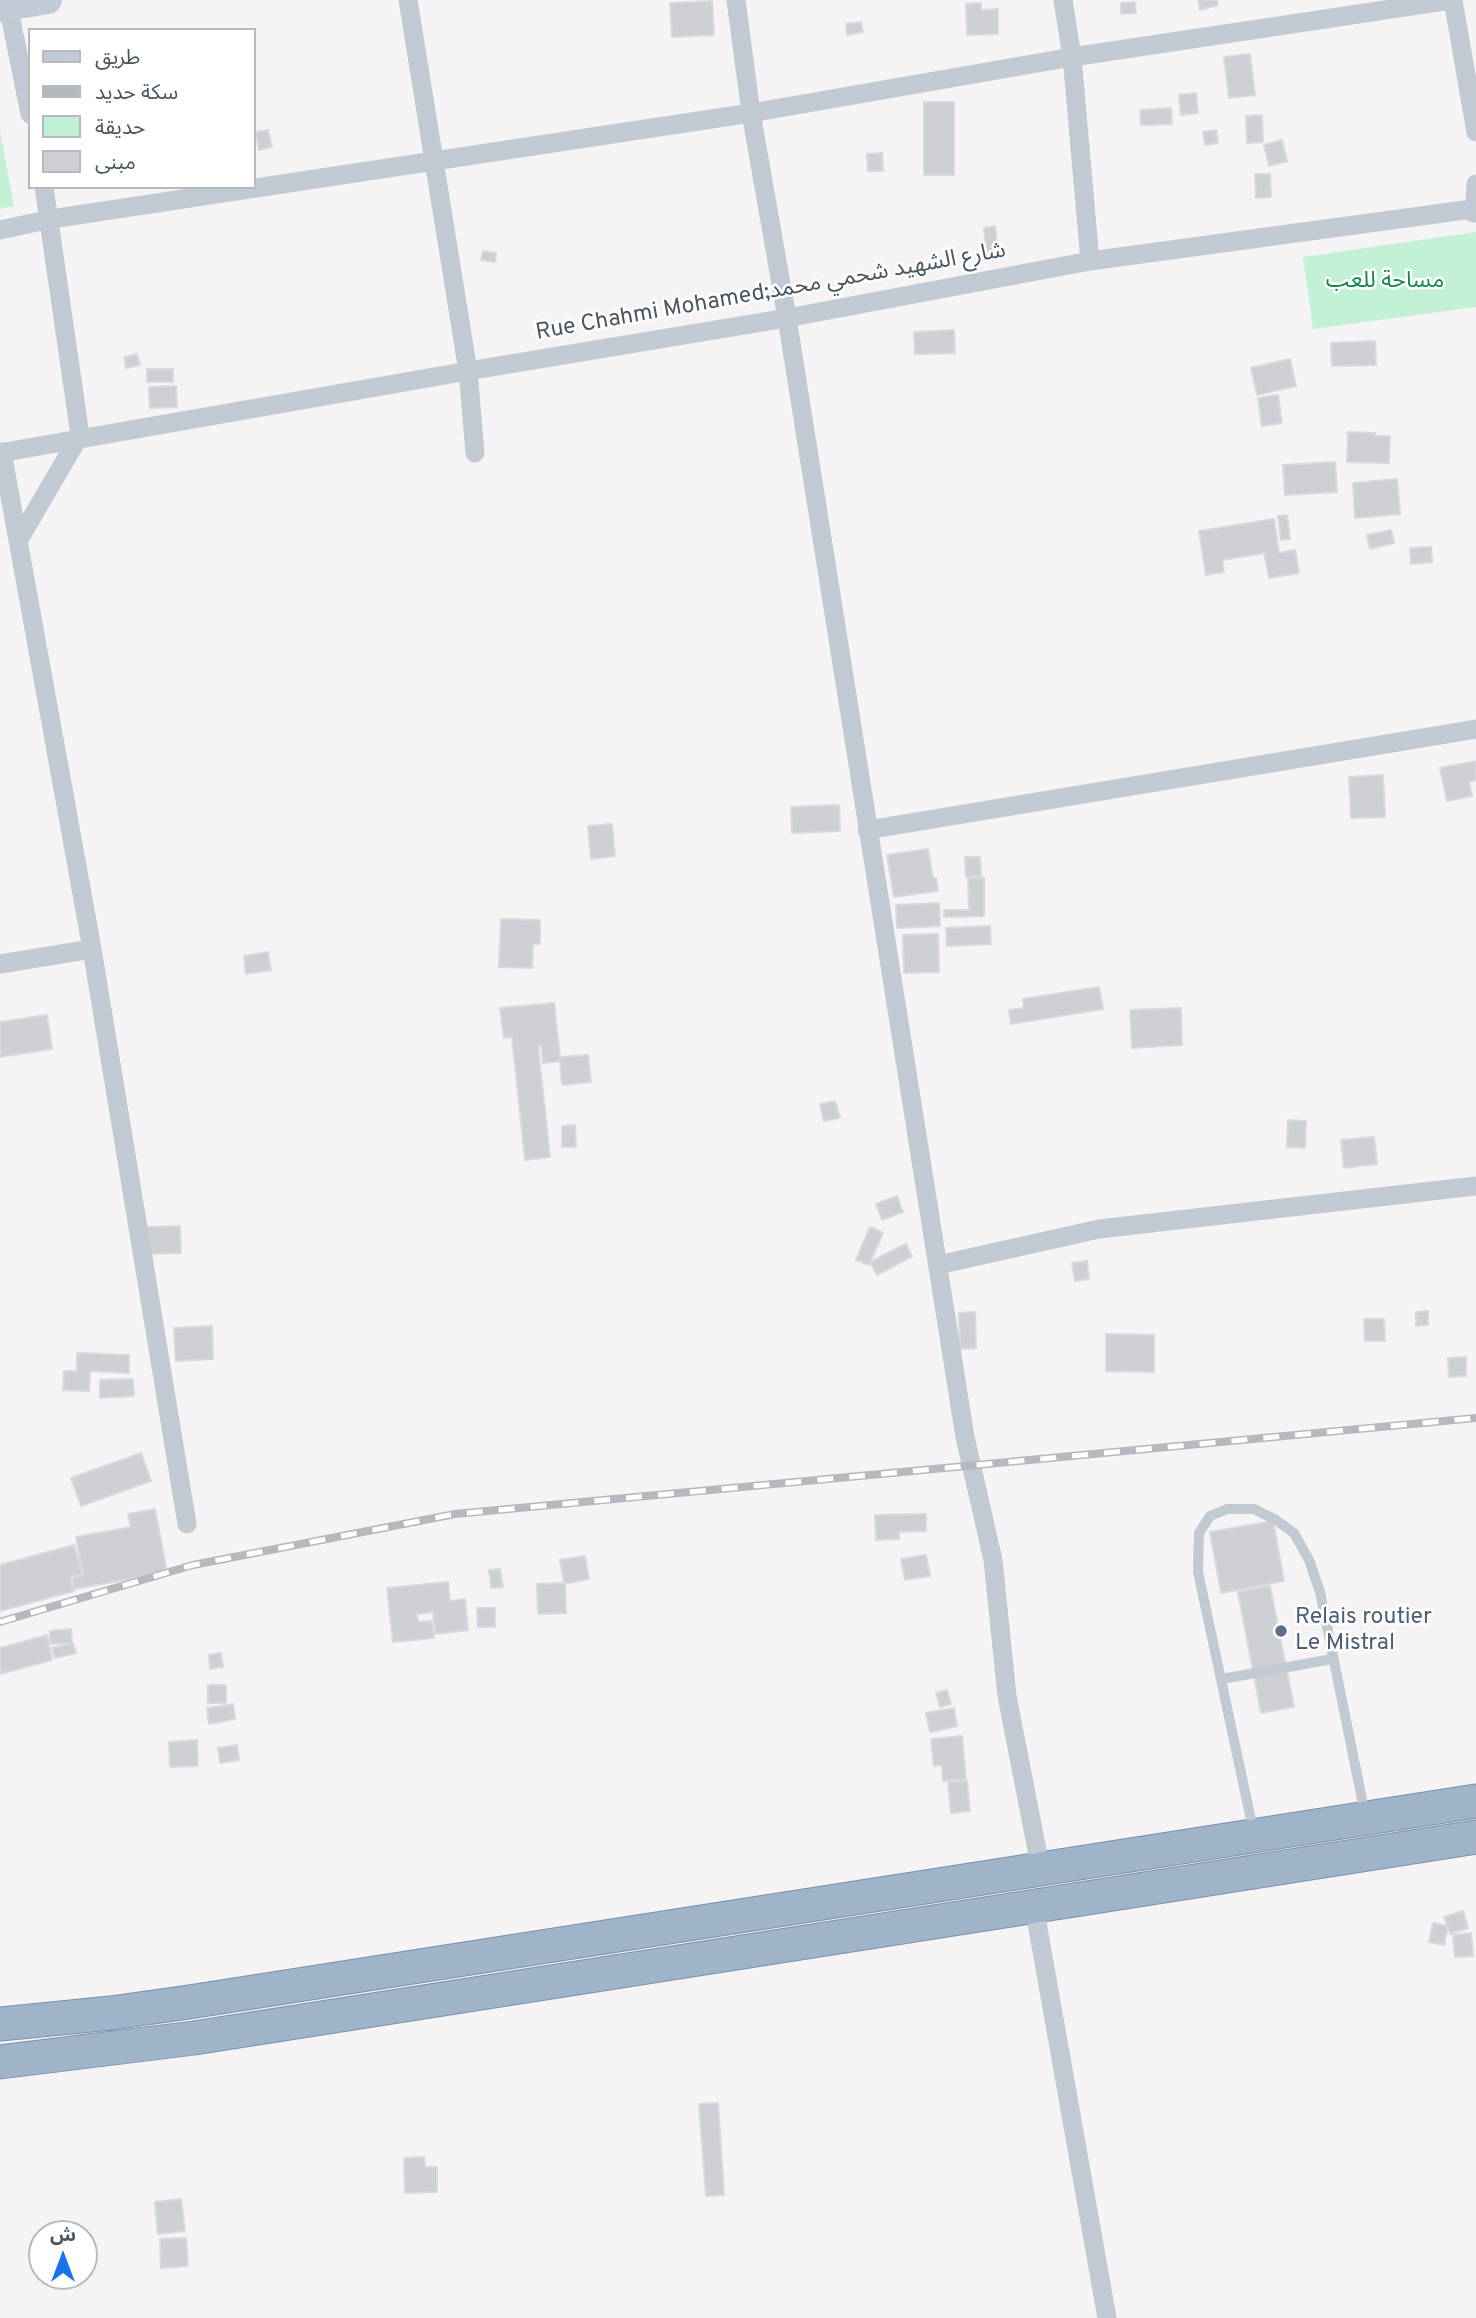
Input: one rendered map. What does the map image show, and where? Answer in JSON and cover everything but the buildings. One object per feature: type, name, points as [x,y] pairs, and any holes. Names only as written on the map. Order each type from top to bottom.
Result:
[{"type":"highway","points":[[0,2024],[189,2002],[1476,1801]]},
{"type":"highway","points":[[0,2062],[194,2038],[1476,1837]]},
{"type":"main road","points":[[5,5],[48,0]]},
{"type":"street","points":[[408,0],[468,371],[475,453]]},
{"type":"street","points":[[736,0],[751,113],[787,318],[965,1437],[993,1560],[1007,1696],[1037,1850]]},
{"type":"street","points":[[1063,0],[1072,57],[1090,261]]},
{"type":"street","points":[[256,188],[751,113],[1072,57],[1452,0],[1476,132]]},
{"type":"street","points":[[5,5],[28,105]]},
{"type":"street","points":[[1475,213],[1476,184]]},
{"type":"street","points":[[18,541],[80,435],[51,219],[44,189]]},
{"type":"street","points":[[0,230],[51,219],[246,189]]},
{"type":"street","name":"Rue Chahmi Mohamed;شارع الشهيد شحمي محمد","points":[[1,452],[787,318],[1090,261],[1465,210],[1475,213]]},
{"type":"street","points":[[1,452],[92,949],[187,1524]]},
{"type":"street","points":[[867,830],[1476,729]]},
{"type":"street","points":[[0,964],[92,949]]},
{"type":"street","points":[[938,1265],[1099,1229],[1476,1186]]},
{"type":"street","points":[[1034,1906],[1107,2318]]},
{"type":"lane","points":[[1254,1834],[1198,1572],[1199,1533],[1210,1516],[1227,1509],[1254,1509],[1276,1520],[1294,1533],[1309,1560],[1320,1592],[1366,1818]]},
{"type":"lane","points":[[1222,1679],[1332,1659]]},
{"type":"green space","points":[[0,131],[14,206],[0,209]]},
{"type":"green space","name":"مساحة للعب","points":[[1476,232],[1476,307],[1313,329],[1303,257]]},
{"type":"railway","points":[[0,1622],[193,1565],[455,1514],[1476,1418]]},
{"type":"place","name":"Relais routier Le Mistral","points":[[1281,1631]]}]
